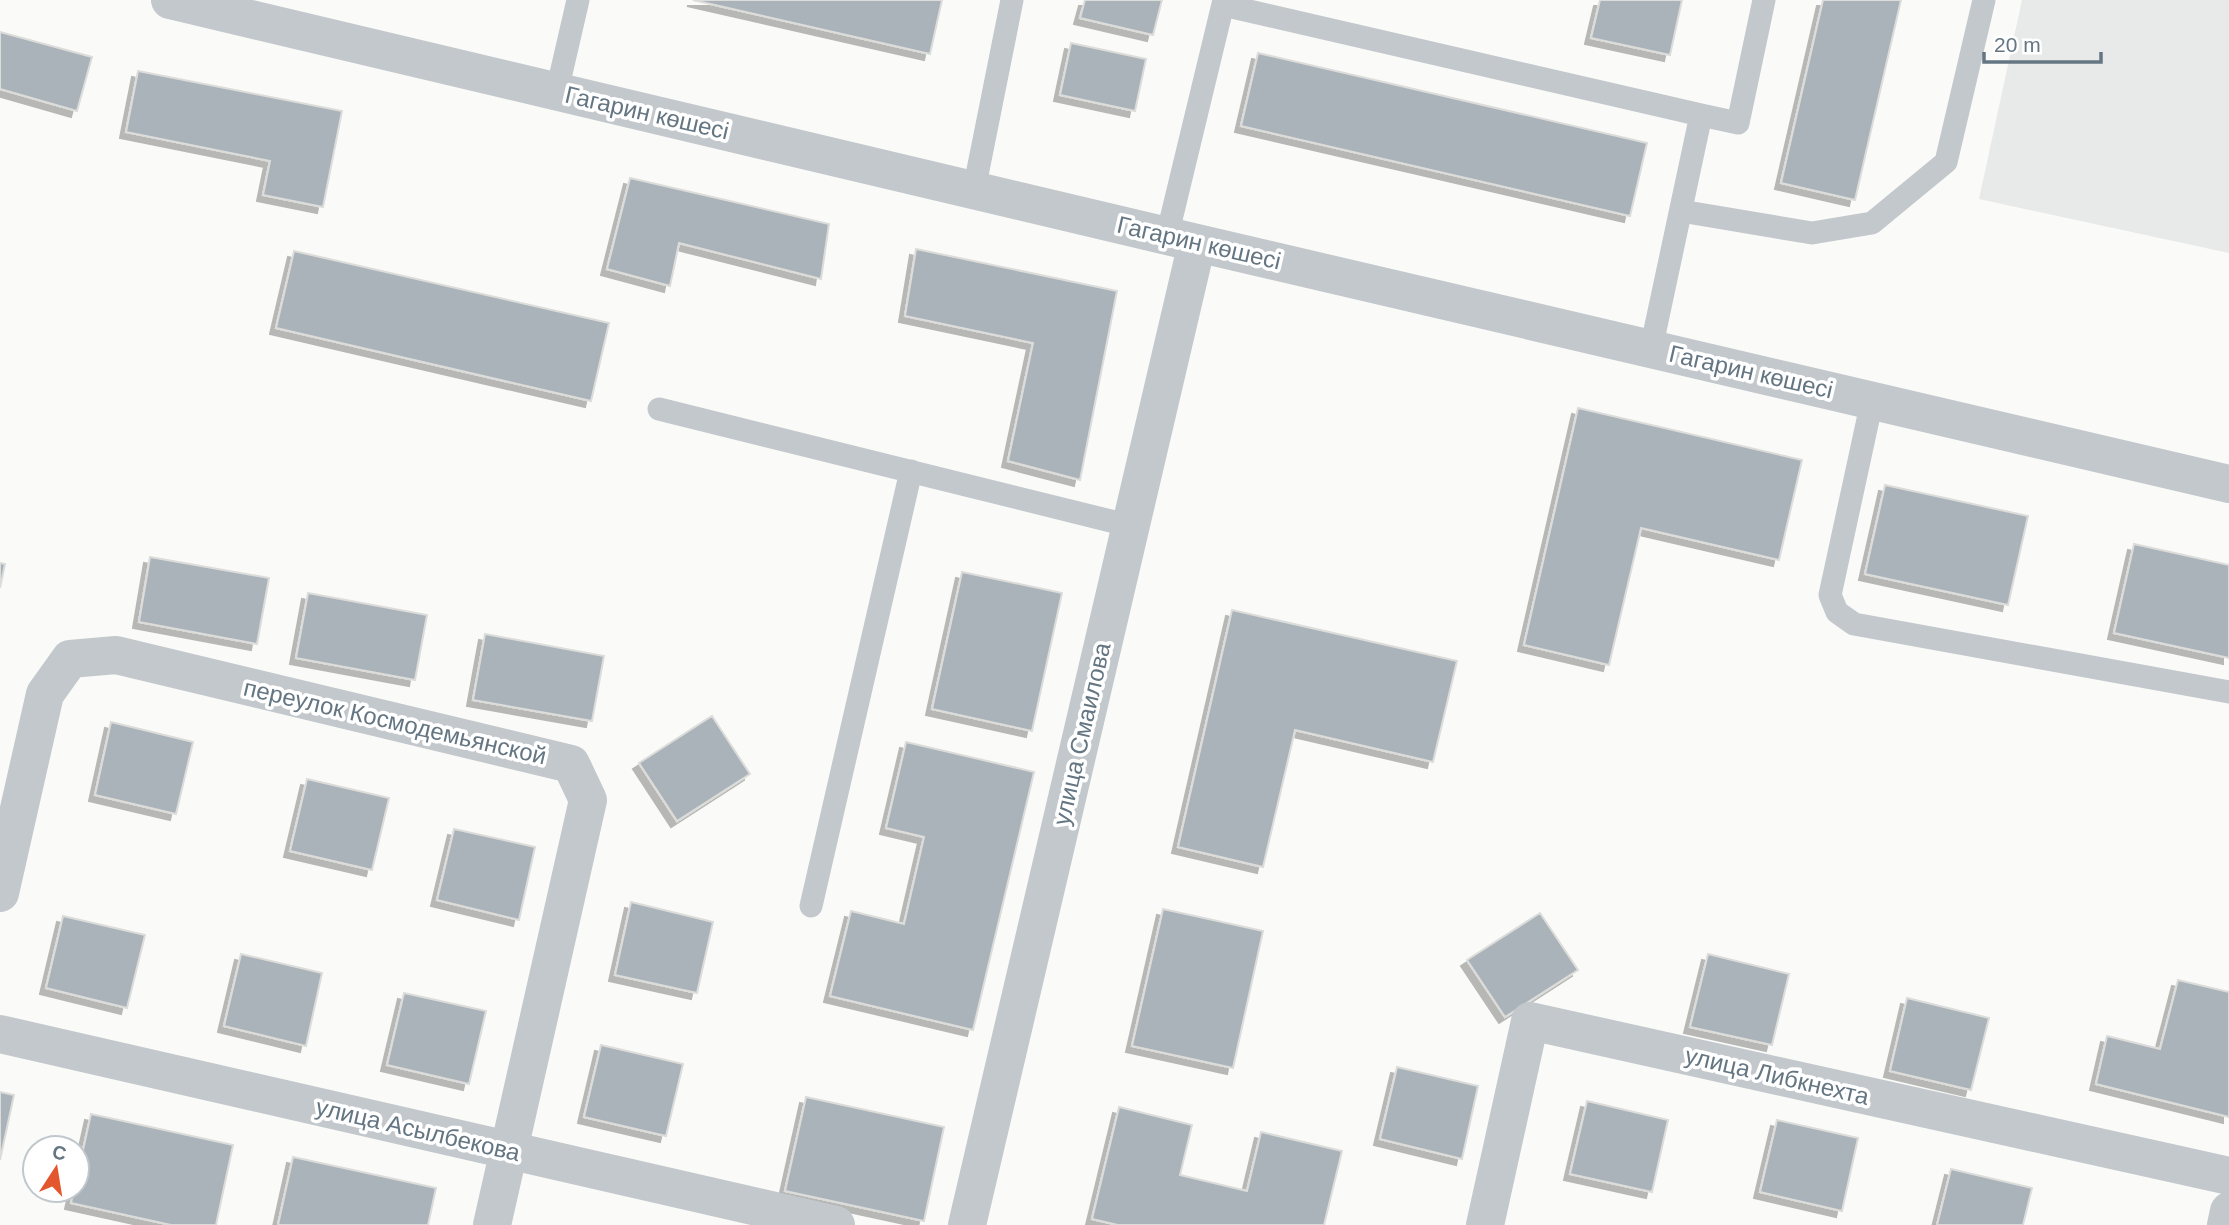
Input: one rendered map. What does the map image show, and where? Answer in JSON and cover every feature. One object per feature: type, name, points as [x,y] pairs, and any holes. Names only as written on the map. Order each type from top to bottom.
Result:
[{"type":"street","name":"Гагарин көшесі","points":[[170,0],[2229,484]]},
{"type":"street","name":"улица Смаилова","points":[[967,1225],[1131,526],[1182,239]]},
{"type":"street","name":"переулок Космодемьянской","points":[[0,893],[45,694],[71,659],[116,655],[571,764],[588,800],[509,1151]]},
{"type":"street","name":"улица Либкнехта","points":[[1485,1225],[1530,1021],[2229,1177]]},
{"type":"street","name":"улица Асылбекова","points":[[0,1034],[836,1225]]},
{"type":"street","points":[[492,1225],[509,1151]]},
{"type":"street","points":[[2226,1225],[2229,1211]]},
{"type":"lane","points":[[557,91],[578,0]]},
{"type":"lane","points":[[974,190],[1012,0]]},
{"type":"lane","points":[[1182,239],[1224,2],[1738,123],[1764,0]]},
{"type":"lane","points":[[1681,211],[1811,233],[1872,223],[1945,162],[1984,0]]},
{"type":"lane","points":[[1651,349],[1701,115]]},
{"type":"lane","points":[[1872,401],[1830,596],[1837,612],[1854,624],[2229,692]]},
{"type":"lane","points":[[659,409],[1131,526]]},
{"type":"lane","points":[[811,906],[911,471]]},
{"type":"shaded area","points":[[2022,0],[2229,0],[2229,253],[1979,199]]},
{"type":"building","points":[[693,0],[942,0],[930,54]]},
{"type":"building","points":[[1085,0],[1162,0],[1153,35],[1080,18]]},
{"type":"building","points":[[1600,0],[1682,0],[1670,55],[1591,38]]},
{"type":"building","points":[[1823,0],[1901,0],[1855,200],[1781,183]]},
{"type":"building","points":[[0,32],[92,57],[77,111],[0,89]]},
{"type":"building","points":[[1071,43],[1146,59],[1135,111],[1060,95]]},
{"type":"building","points":[[1258,53],[1647,143],[1630,216],[1241,126]]},
{"type":"building","points":[[138,71],[342,111],[323,207],[263,195],[270,161],[126,132]]},
{"type":"building","points":[[630,178],[829,224],[821,279],[679,243],[670,286],[607,269]]},
{"type":"building","points":[[916,249],[1117,291],[1080,480],[1008,461],[1033,343],[905,316]]},
{"type":"building","points":[[294,251],[609,323],[591,401],[276,328]]},
{"type":"building","points":[[1578,408],[1802,460],[1779,560],[1641,528],[1609,665],[1524,645]]},
{"type":"building","points":[[1885,485],[2028,516],[2008,605],[1865,574]]},
{"type":"building","points":[[2134,544],[2229,565],[2229,658],[2114,633]]},
{"type":"building","points":[[150,557],[269,578],[257,644],[139,622]]},
{"type":"building","points":[[0,563],[5,564],[0,588]]},
{"type":"building","points":[[962,572],[1062,593],[1032,731],[932,709]]},
{"type":"building","points":[[308,593],[427,615],[415,680],[296,658]]},
{"type":"building","points":[[1232,610],[1457,661],[1433,762],[1295,730],[1263,867],[1178,847]]},
{"type":"building","points":[[485,634],[604,656],[592,721],[473,700]]},
{"type":"building","points":[[712,716],[750,774],[677,821],[639,763]]},
{"type":"building","points":[[111,722],[193,742],[176,814],[95,795]]},
{"type":"building","points":[[906,742],[1034,772],[973,1030],[830,996],[851,911],[904,924],[924,837],[886,828]]},
{"type":"building","points":[[307,779],[389,798],[372,870],[290,851]]},
{"type":"building","points":[[454,829],[535,847],[519,920],[437,900]]},
{"type":"building","points":[[631,902],[713,922],[697,993],[615,975]]},
{"type":"building","points":[[1163,909],[1263,931],[1233,1068],[1132,1046]]},
{"type":"building","points":[[1540,913],[1578,970],[1505,1017],[1467,960]]},
{"type":"building","points":[[63,916],[145,935],[127,1008],[46,988]]},
{"type":"building","points":[[241,954],[322,973],[306,1046],[224,1026]]},
{"type":"building","points":[[1708,954],[1789,974],[1772,1045],[1690,1027]]},
{"type":"building","points":[[2178,980],[2229,992],[2229,1117],[2096,1084],[2107,1036],[2160,1049]]},
{"type":"building","points":[[404,993],[486,1011],[469,1084],[387,1065]]},
{"type":"building","points":[[1907,998],[1989,1018],[1971,1090],[1890,1071]]},
{"type":"building","points":[[601,1045],[683,1064],[666,1136],[584,1117]]},
{"type":"building","points":[[1397,1067],[1478,1086],[1462,1159],[1380,1139]]},
{"type":"building","points":[[0,1092],[14,1095],[0,1160]]},
{"type":"building","points":[[806,1097],[944,1127],[924,1221],[785,1191]]},
{"type":"building","points":[[1587,1101],[1668,1120],[1652,1192],[1570,1174]]},
{"type":"building","points":[[1119,1107],[1192,1125],[1180,1175],[1247,1191],[1261,1132],[1342,1151],[1324,1225],[1118,1225],[1092,1219]]},
{"type":"building","points":[[91,1114],[233,1145],[216,1225],[171,1225],[76,1204],[91,1204],[91,1134],[87,1134]]},
{"type":"building","points":[[1777,1120],[1858,1138],[1842,1211],[1760,1192]]},
{"type":"building","points":[[293,1157],[436,1188],[428,1225],[278,1225]]},
{"type":"building","points":[[1951,1169],[2032,1188],[2023,1225],[1937,1225]]}]
